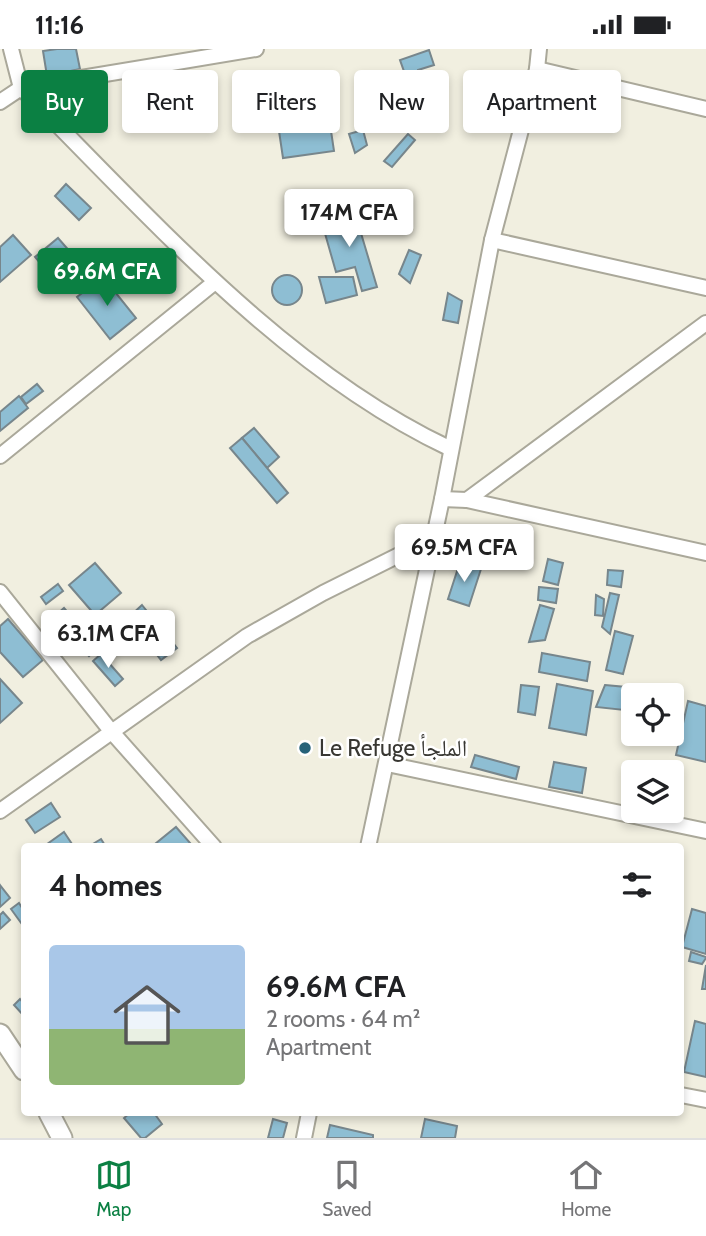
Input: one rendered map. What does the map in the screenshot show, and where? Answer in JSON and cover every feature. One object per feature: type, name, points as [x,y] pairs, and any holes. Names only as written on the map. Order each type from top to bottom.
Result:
[{"type":"street","points":[[0,102],[21,88],[11,49]]},
{"type":"street","points":[[108,74],[256,49]]},
{"type":"street","points":[[369,843],[442,499],[449,448],[492,240],[537,69],[539,49]]},
{"type":"street","points":[[537,69],[706,109]]},
{"type":"street","points":[[66,133],[215,282],[331,377],[405,427],[449,448]]},
{"type":"street","points":[[492,240],[706,288]]},
{"type":"street","points":[[0,456],[215,282]]},
{"type":"street","points":[[467,501],[706,323]]},
{"type":"street","points":[[442,499],[467,501],[706,552]]},
{"type":"street","points":[[0,811],[247,636],[324,593],[433,538]]},
{"type":"street","points":[[0,592],[111,731],[210,843]]},
{"type":"street","points":[[387,764],[706,831]]},
{"type":"street","points":[[0,1034],[21,1066]]},
{"type":"street","points":[[684,1096],[706,1100]]},
{"type":"street","points":[[51,1116],[62,1138]]},
{"type":"street","points":[[304,1138],[308,1116]]},
{"type":"building","points":[[76,49],[80,69],[46,70],[43,51]]},
{"type":"building","points":[[429,50],[434,65],[418,70],[404,70],[400,60]]},
{"type":"building","points":[[279,133],[331,133],[334,151],[283,158]]},
{"type":"building","points":[[364,133],[367,145],[355,153],[349,134]]},
{"type":"building","points":[[408,134],[415,140],[392,167],[384,161]]},
{"type":"building","points":[[66,184],[91,208],[79,220],[55,196]]},
{"type":"building","points":[[377,198],[407,207],[400,230],[370,220]]},
{"type":"building","points":[[355,213],[377,287],[362,291],[355,267],[336,272],[322,223]]},
{"type":"building","points":[[13,235],[31,255],[0,282],[0,247]]},
{"type":"building","points":[[58,238],[79,262],[56,282],[35,257]]},
{"type":"building","points":[[409,250],[421,255],[410,283],[399,274]]},
{"type":"building","points":[[287,275],[297,280],[302,290],[297,300],[287,305],[277,300],[272,290],[277,280]]},
{"type":"building","points":[[103,277],[136,318],[110,339],[77,297]]},
{"type":"building","points":[[319,277],[353,277],[357,295],[326,303]]},
{"type":"building","points":[[448,293],[462,301],[458,323],[443,320]]},
{"type":"building","points":[[37,384],[43,391],[26,404],[21,397]]},
{"type":"building","points":[[19,396],[28,408],[0,431],[0,412]]},
{"type":"building","points":[[254,428],[279,457],[267,468],[242,438]]},
{"type":"building","points":[[242,438],[288,493],[277,503],[230,448]]},
{"type":"building","points":[[548,559],[563,563],[558,585],[543,581]]},
{"type":"building","points":[[460,562],[481,569],[469,606],[448,599]]},
{"type":"building","points":[[95,563],[121,593],[95,615],[69,585]]},
{"type":"building","points":[[608,570],[623,571],[621,587],[607,585]]},
{"type":"building","points":[[58,584],[63,591],[46,604],[41,597]]},
{"type":"building","points":[[539,587],[558,589],[556,603],[538,600]]},
{"type":"building","points":[[610,593],[619,595],[610,634],[602,627]]},
{"type":"building","points":[[596,595],[604,599],[603,616],[595,615]]},
{"type":"building","points":[[142,605],[154,620],[142,631],[130,616]]},
{"type":"building","points":[[540,605],[554,609],[545,640],[529,642]]},
{"type":"building","points":[[64,608],[77,623],[69,629],[56,615]]},
{"type":"building","points":[[8,619],[43,660],[23,677],[0,652],[0,626]]},
{"type":"building","points":[[103,626],[112,635],[89,656],[80,647]]},
{"type":"building","points":[[122,628],[130,637],[114,651],[106,641]]},
{"type":"building","points":[[615,631],[633,636],[623,674],[606,670]]},
{"type":"building","points":[[170,639],[177,648],[161,660],[154,651]]},
{"type":"building","points":[[542,653],[590,662],[587,681],[539,672]]},
{"type":"building","points":[[101,654],[123,679],[115,686],[93,661]]},
{"type":"building","points":[[0,679],[22,703],[0,723]]},
{"type":"building","points":[[557,684],[593,691],[586,735],[549,728]]},
{"type":"building","points":[[521,685],[539,687],[535,715],[518,712]]},
{"type":"building","points":[[605,685],[621,687],[621,710],[596,707]]},
{"type":"building","points":[[688,701],[706,706],[706,762],[676,755],[678,746],[684,746],[684,719]]},
{"type":"building","points":[[475,755],[519,767],[516,779],[471,767]]},
{"type":"building","points":[[554,762],[586,768],[582,793],[549,787]]},
{"type":"building","points":[[51,803],[60,817],[35,833],[26,820]]},
{"type":"building","points":[[176,827],[190,843],[156,843]]},
{"type":"building","points":[[64,832],[71,843],[49,843]]},
{"type":"building","points":[[0,885],[10,898],[0,907]]},
{"type":"building","points":[[19,903],[21,923],[11,909]]},
{"type":"building","points":[[692,909],[706,913],[706,954],[684,948]]},
{"type":"building","points":[[3,912],[10,920],[0,929],[0,915]]},
{"type":"building","points":[[691,952],[706,957],[702,964],[689,961]]},
{"type":"building","points":[[706,965],[706,989],[702,989]]},
{"type":"building","points":[[20,999],[21,1013],[14,1005]]},
{"type":"building","points":[[695,1021],[706,1024],[706,1077],[684,1072]]},
{"type":"building","points":[[156,1116],[162,1124],[145,1138],[141,1138],[124,1118]]},
{"type":"building","points":[[273,1119],[287,1123],[283,1138],[268,1138]]},
{"type":"building","points":[[425,1119],[457,1126],[455,1138],[421,1138]]},
{"type":"building","points":[[330,1125],[373,1135],[373,1138],[327,1138]]},
{"type":"place","name":"Le Refuge الملجأ","points":[[305,748]]}]
